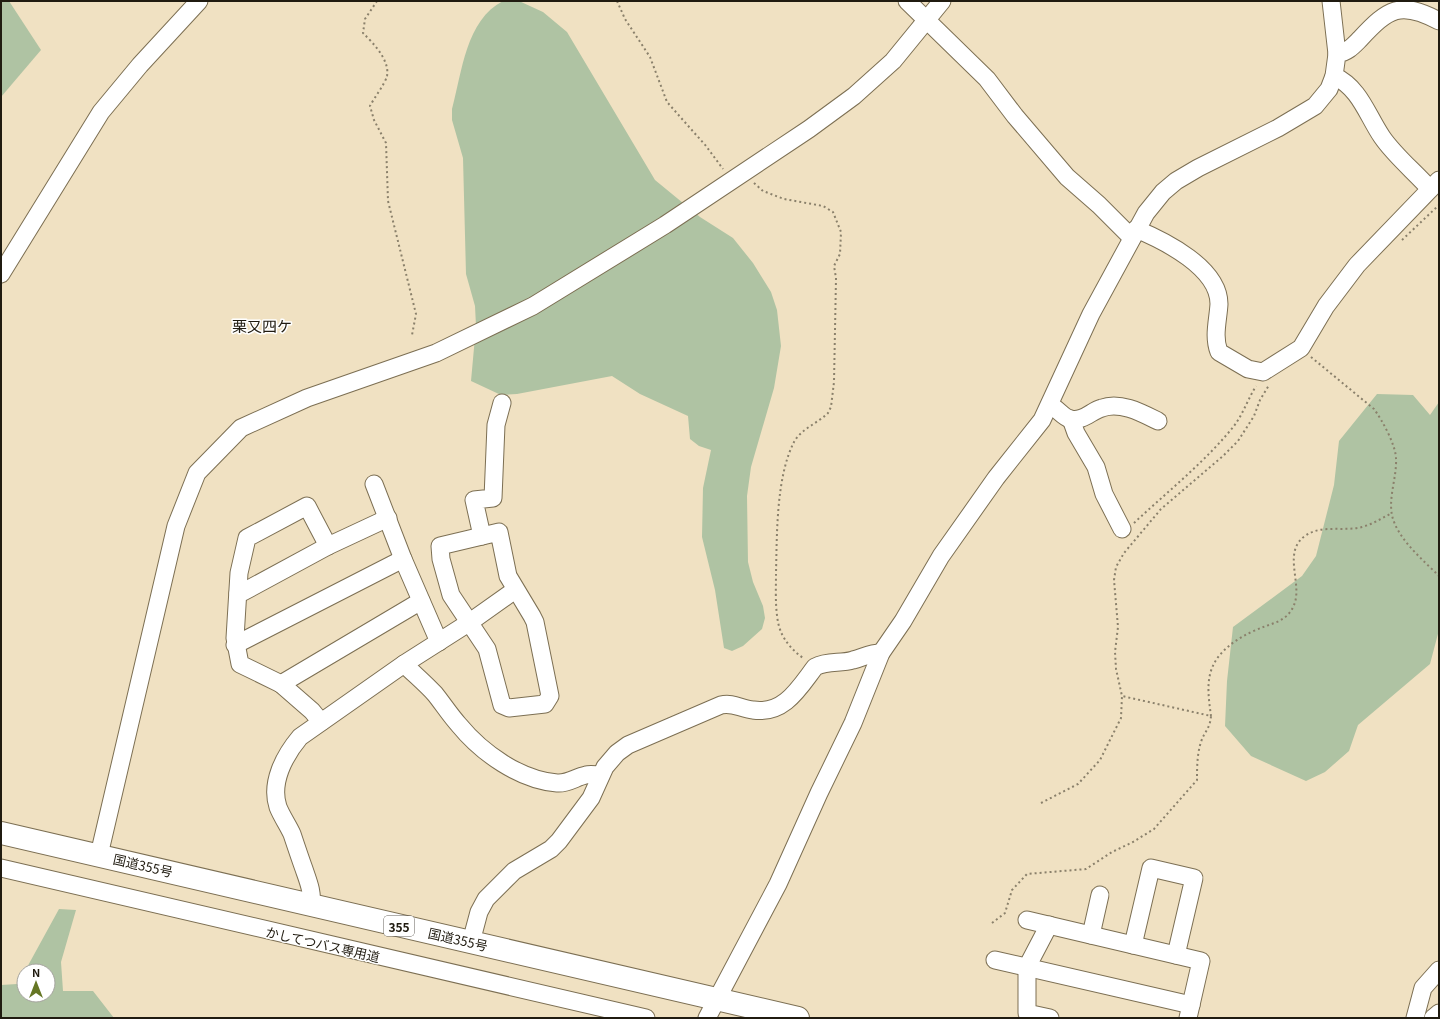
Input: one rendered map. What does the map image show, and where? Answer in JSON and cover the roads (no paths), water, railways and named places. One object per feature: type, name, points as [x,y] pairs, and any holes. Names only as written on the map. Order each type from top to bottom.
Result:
[{"type":"highway","name":"国道355号","points":[[1,833],[471,942],[712,1008],[798,1018]]},
{"type":"street","points":[[1,274],[104,108],[140,65],[199,1]]},
{"type":"street","points":[[907,1],[987,79],[1015,116],[1066,177],[1134,234],[1158,239],[1201,267],[1216,287],[1218,294],[1219,303],[1216,338],[1219,352],[1248,369],[1268,377],[1300,348],[1326,306],[1356,265],[1435,184],[1382,137],[1364,105],[1353,91],[1345,81],[1334,76]]},
{"type":"street","points":[[99,855],[176,526],[197,473],[242,428],[307,398],[436,353],[533,306],[732,181],[809,129],[854,96],[893,61],[928,21],[942,1]]},
{"type":"street","points":[[712,1008],[778,884],[853,722],[881,653],[903,622],[940,556],[996,478],[1035,430],[1050,405],[1092,314],[1124,257],[1134,234],[1163,192],[1176,181],[1198,168],[1278,128],[1315,106],[1325,96],[1334,76],[1337,54],[1331,1]]},
{"type":"street","points":[[1337,54],[1348,50],[1385,14],[1398,8],[1411,7],[1422,10],[1439,21]]},
{"type":"street","points":[[482,536],[474,500],[493,498],[496,425],[502,403]]},
{"type":"street","points":[[1050,405],[1071,419],[1076,433],[1096,467],[1104,494],[1122,529]]},
{"type":"street","points":[[1071,419],[1082,418],[1100,408],[1112,406],[1132,410],[1158,421]]},
{"type":"street","points":[[374,484],[403,559],[439,642]]},
{"type":"street","points":[[321,722],[312,711],[281,684],[240,664],[235,645],[239,573],[247,538],[307,506],[328,546]]},
{"type":"street","points":[[238,593],[243,592],[328,546],[388,518]]},
{"type":"street","points":[[499,532],[505,568],[516,590],[535,622],[550,696],[548,703],[509,708],[502,705],[487,649],[451,595],[441,559],[440,546],[499,532]]},
{"type":"street","points":[[235,645],[403,559]]},
{"type":"street","points":[[311,905],[311,893],[292,834],[278,807],[275,792],[277,779],[285,759],[293,745],[300,737],[404,664],[470,622],[516,590]]},
{"type":"street","points":[[281,684],[421,601]]},
{"type":"street","points":[[471,942],[479,912],[486,899],[514,871],[551,849],[591,798],[601,775],[611,759],[628,745],[721,705],[736,704],[760,711],[782,706],[815,667],[827,662],[853,660],[866,655],[881,653]]},
{"type":"street","points":[[404,664],[435,694],[472,739],[491,755],[515,770],[532,779],[558,783],[571,781],[585,775],[601,775]]},
{"type":"street","name":"かしてつバス専用道","points":[[1,868],[646,1018]]},
{"type":"street","points":[[1133,945],[1151,868],[1194,878],[1176,955]]},
{"type":"street","points":[[1091,935],[1100,894]]},
{"type":"street","points":[[995,960],[1190,1011],[1201,961],[1027,920]]},
{"type":"street","points":[[1049,925],[1026,967],[1027,1013],[1050,1018]]},
{"type":"street","points":[[1415,1018],[1423,988],[1439,970]]},
{"type":"street","points":[[1433,1018],[1439,1014]]},
{"type":"district","name":"栗又四ケ","points":[[262,325]]}]
